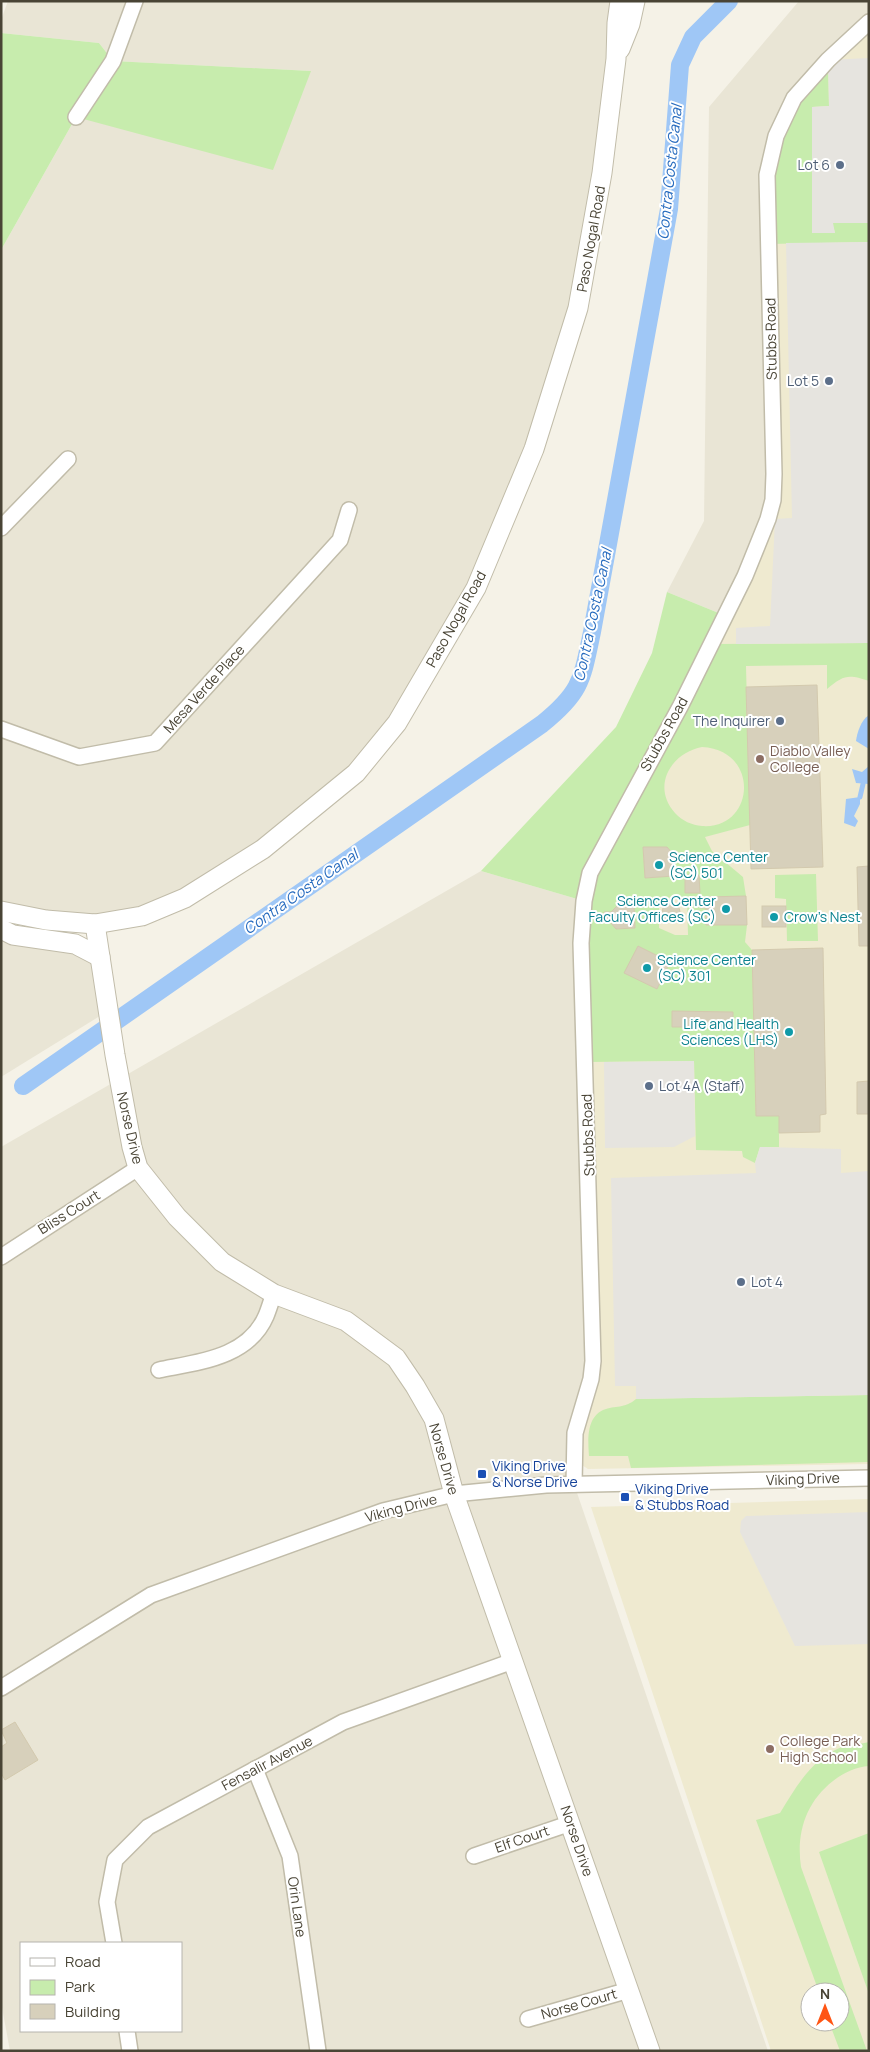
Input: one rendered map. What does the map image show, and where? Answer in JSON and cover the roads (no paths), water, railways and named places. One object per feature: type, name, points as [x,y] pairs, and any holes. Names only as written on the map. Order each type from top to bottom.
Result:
[{"type":"street","points":[[76,117],[113,61],[136,1]]},
{"type":"street","name":"Paso Nogal Road","points":[[1,911],[46,920],[95,924],[142,916],[185,898],[263,849],[356,773],[397,723],[476,588],[534,449],[578,308],[602,173],[616,59],[617,22],[620,1]]},
{"type":"street","name":"Paso Nogal Road","points":[[616,59],[630,24],[635,1]]},
{"type":"street","name":"Stubbs Road","points":[[574,1484],[575,1433],[590,1379],[593,1360],[581,943],[584,901],[590,872],[681,705],[745,576],[768,519],[773,500],[774,474],[767,175],[776,136],[794,98],[828,60],[869,22]]},
{"type":"street","points":[[1,528],[68,459]]},
{"type":"street","name":"Mesa Verde Place","points":[[1,729],[79,757],[155,743],[340,540],[349,510]]},
{"type":"street","name":"Norse Drive","points":[[95,924],[113,1042],[132,1147],[138,1168],[177,1217],[222,1262],[274,1294],[346,1321],[396,1358],[434,1419],[454,1494],[650,2051]]},
{"type":"street","points":[[1,928],[13,934],[76,944],[100,958]]},
{"type":"street","name":"Bliss Court","points":[[1,1257],[138,1168]]},
{"type":"street","points":[[159,1370],[222,1357],[250,1340],[266,1318],[274,1294]]},
{"type":"street","name":"Viking Drive","points":[[1,1688],[151,1596],[382,1511],[454,1494],[574,1484],[869,1478]]},
{"type":"street","name":"Fensalir Avenue","points":[[114,1942],[107,1902],[115,1860],[148,1827],[343,1722],[513,1661]]},
{"type":"street","name":"Orin Lane","points":[[255,1769],[290,1856],[318,2051]]},
{"type":"street","name":"Elf Court","points":[[474,1856],[571,1823]]},
{"type":"street","name":"Norse Court","points":[[528,2019],[629,1990]]},
{"type":"street","points":[[127,2032],[130,2051]]},
{"type":"water","points":[[869,715],[869,749],[856,741],[862,723]]},
{"type":"water","points":[[869,766],[869,784],[856,783],[852,769],[862,772]]},
{"type":"water","points":[[860,797],[860,804],[854,816],[858,821],[855,827],[844,823],[846,799]]},
{"type":"waterway","name":"Contra Costa Canal","points":[[23,1086],[542,724],[573,693],[586,662],[592,632],[669,209],[680,65],[693,37],[729,1]]},
{"type":"waterway","points":[[860,797],[863,784]]},
{"type":"place","name":"Lot 6","points":[[840,165]]},
{"type":"place","name":"Lot 5","points":[[829,381]]},
{"type":"place","name":"The Inquirer","points":[[780,721]]},
{"type":"place","name":"Diablo Valley College","points":[[760,759]]},
{"type":"place","name":"Science Center (SC) 501","points":[[659,865]]},
{"type":"place","name":"Science Center Faculty Offices (SC)","points":[[726,909]]},
{"type":"place","name":"Crow's Nest","points":[[774,917]]},
{"type":"place","name":"Science Center (SC) 301","points":[[647,968]]},
{"type":"place","name":"Life and Health Sciences (LHS)","points":[[789,1032]]},
{"type":"place","name":"Lot 4A (Staff)","points":[[649,1086]]},
{"type":"place","name":"Lot 4","points":[[741,1282]]},
{"type":"place","name":"Viking Drive & Norse Drive","points":[[482,1474]]},
{"type":"place","name":"Viking Drive & Stubbs Road","points":[[625,1497]]},
{"type":"place","name":"College Park High School","points":[[770,1749]]}]
